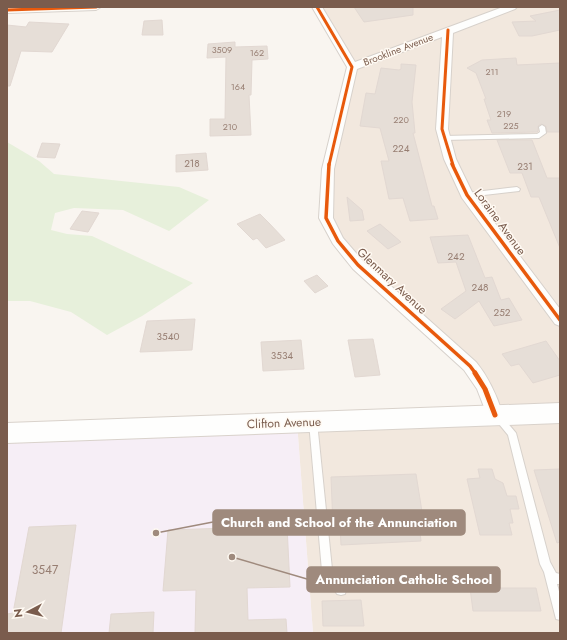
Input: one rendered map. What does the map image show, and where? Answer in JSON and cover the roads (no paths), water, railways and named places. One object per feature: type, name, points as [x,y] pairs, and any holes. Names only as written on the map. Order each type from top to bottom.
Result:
[{"type":"main road","name":"Clifton Avenue","points":[[7,434],[560,413]]},
{"type":"street","points":[[7,10],[96,7]]},
{"type":"street","points":[[318,7],[352,67]]},
{"type":"street","name":"Brookline Avenue","points":[[352,67],[512,7]]},
{"type":"street","name":"Loraine Avenue","points":[[448,30],[442,130],[450,159],[467,195],[560,320]]},
{"type":"street","name":"Glenmary Avenue","points":[[352,67],[328,169],[326,218],[338,241],[358,265],[470,366],[479,376],[490,397],[495,415]]},
{"type":"lane","points":[[444,138],[539,136],[543,133],[542,127]]},
{"type":"lane","points":[[467,195],[517,189]]},
{"type":"lane","points":[[495,415],[512,433],[545,564],[553,578],[560,580]]},
{"type":"lane","points":[[313,422],[327,571],[341,590]]},
{"type":"lane","points":[[549,572],[560,615]]},
{"type":"place","name":"Church and School of the Annunciation","points":[[156,533]]},
{"type":"place","name":"Annunciation Catholic School","points":[[232,557]]}]
